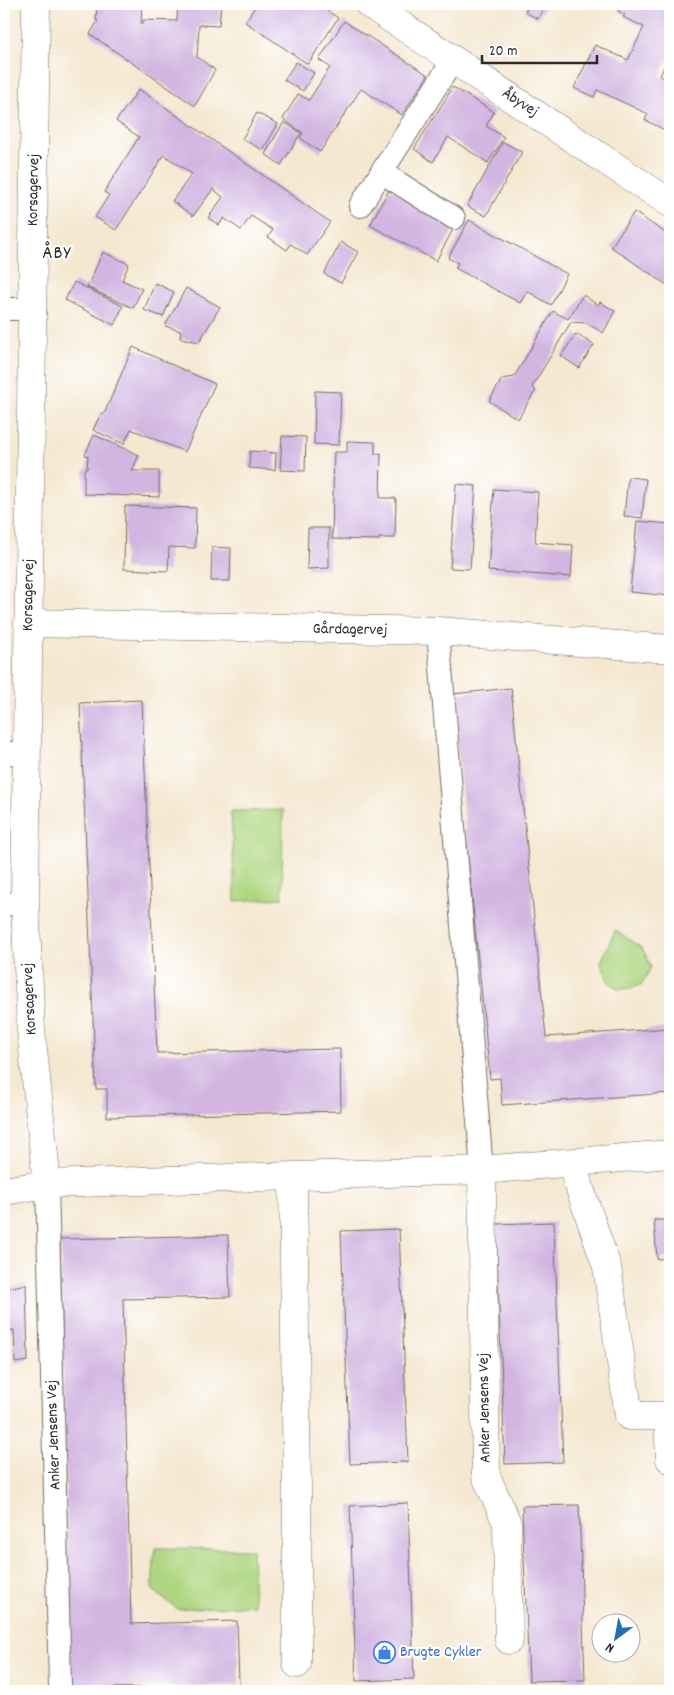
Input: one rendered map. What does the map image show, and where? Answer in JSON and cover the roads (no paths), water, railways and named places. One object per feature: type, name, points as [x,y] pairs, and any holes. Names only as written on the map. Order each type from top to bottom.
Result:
[{"type":"street","name":"Korsagervej","points":[[36,4],[28,623],[15,753],[14,903],[31,1030],[47,1184]]},
{"type":"street","name":"Åbyvej","points":[[369,4],[670,203]]},
{"type":"street","name":"Gårdagervej","points":[[28,623],[438,631],[670,649]]},
{"type":"street","points":[[4,1191],[47,1184],[293,1178],[482,1170],[670,1154]]},
{"type":"street","points":[[571,1163],[607,1267],[629,1416],[669,1416],[670,1459]]},
{"type":"street","name":"Anker Jensens Vej","points":[[482,1170],[486,1476],[507,1523],[509,1640]]},
{"type":"street","points":[[293,1178],[297,1664]]},
{"type":"lane","points":[[360,206],[453,60]]},
{"type":"lane","points":[[381,172],[454,218]]},
{"type":"lane","points":[[4,309],[32,309]]},
{"type":"lane","points":[[438,631],[482,1170]]},
{"type":"lane","name":"Anker Jensens Vej","points":[[47,1184],[60,1685]]},
{"type":"place","name":"Brugte Cykler","points":[[384,1652]]},
{"type":"district","name":"ÅBY","points":[[57,254]]}]
